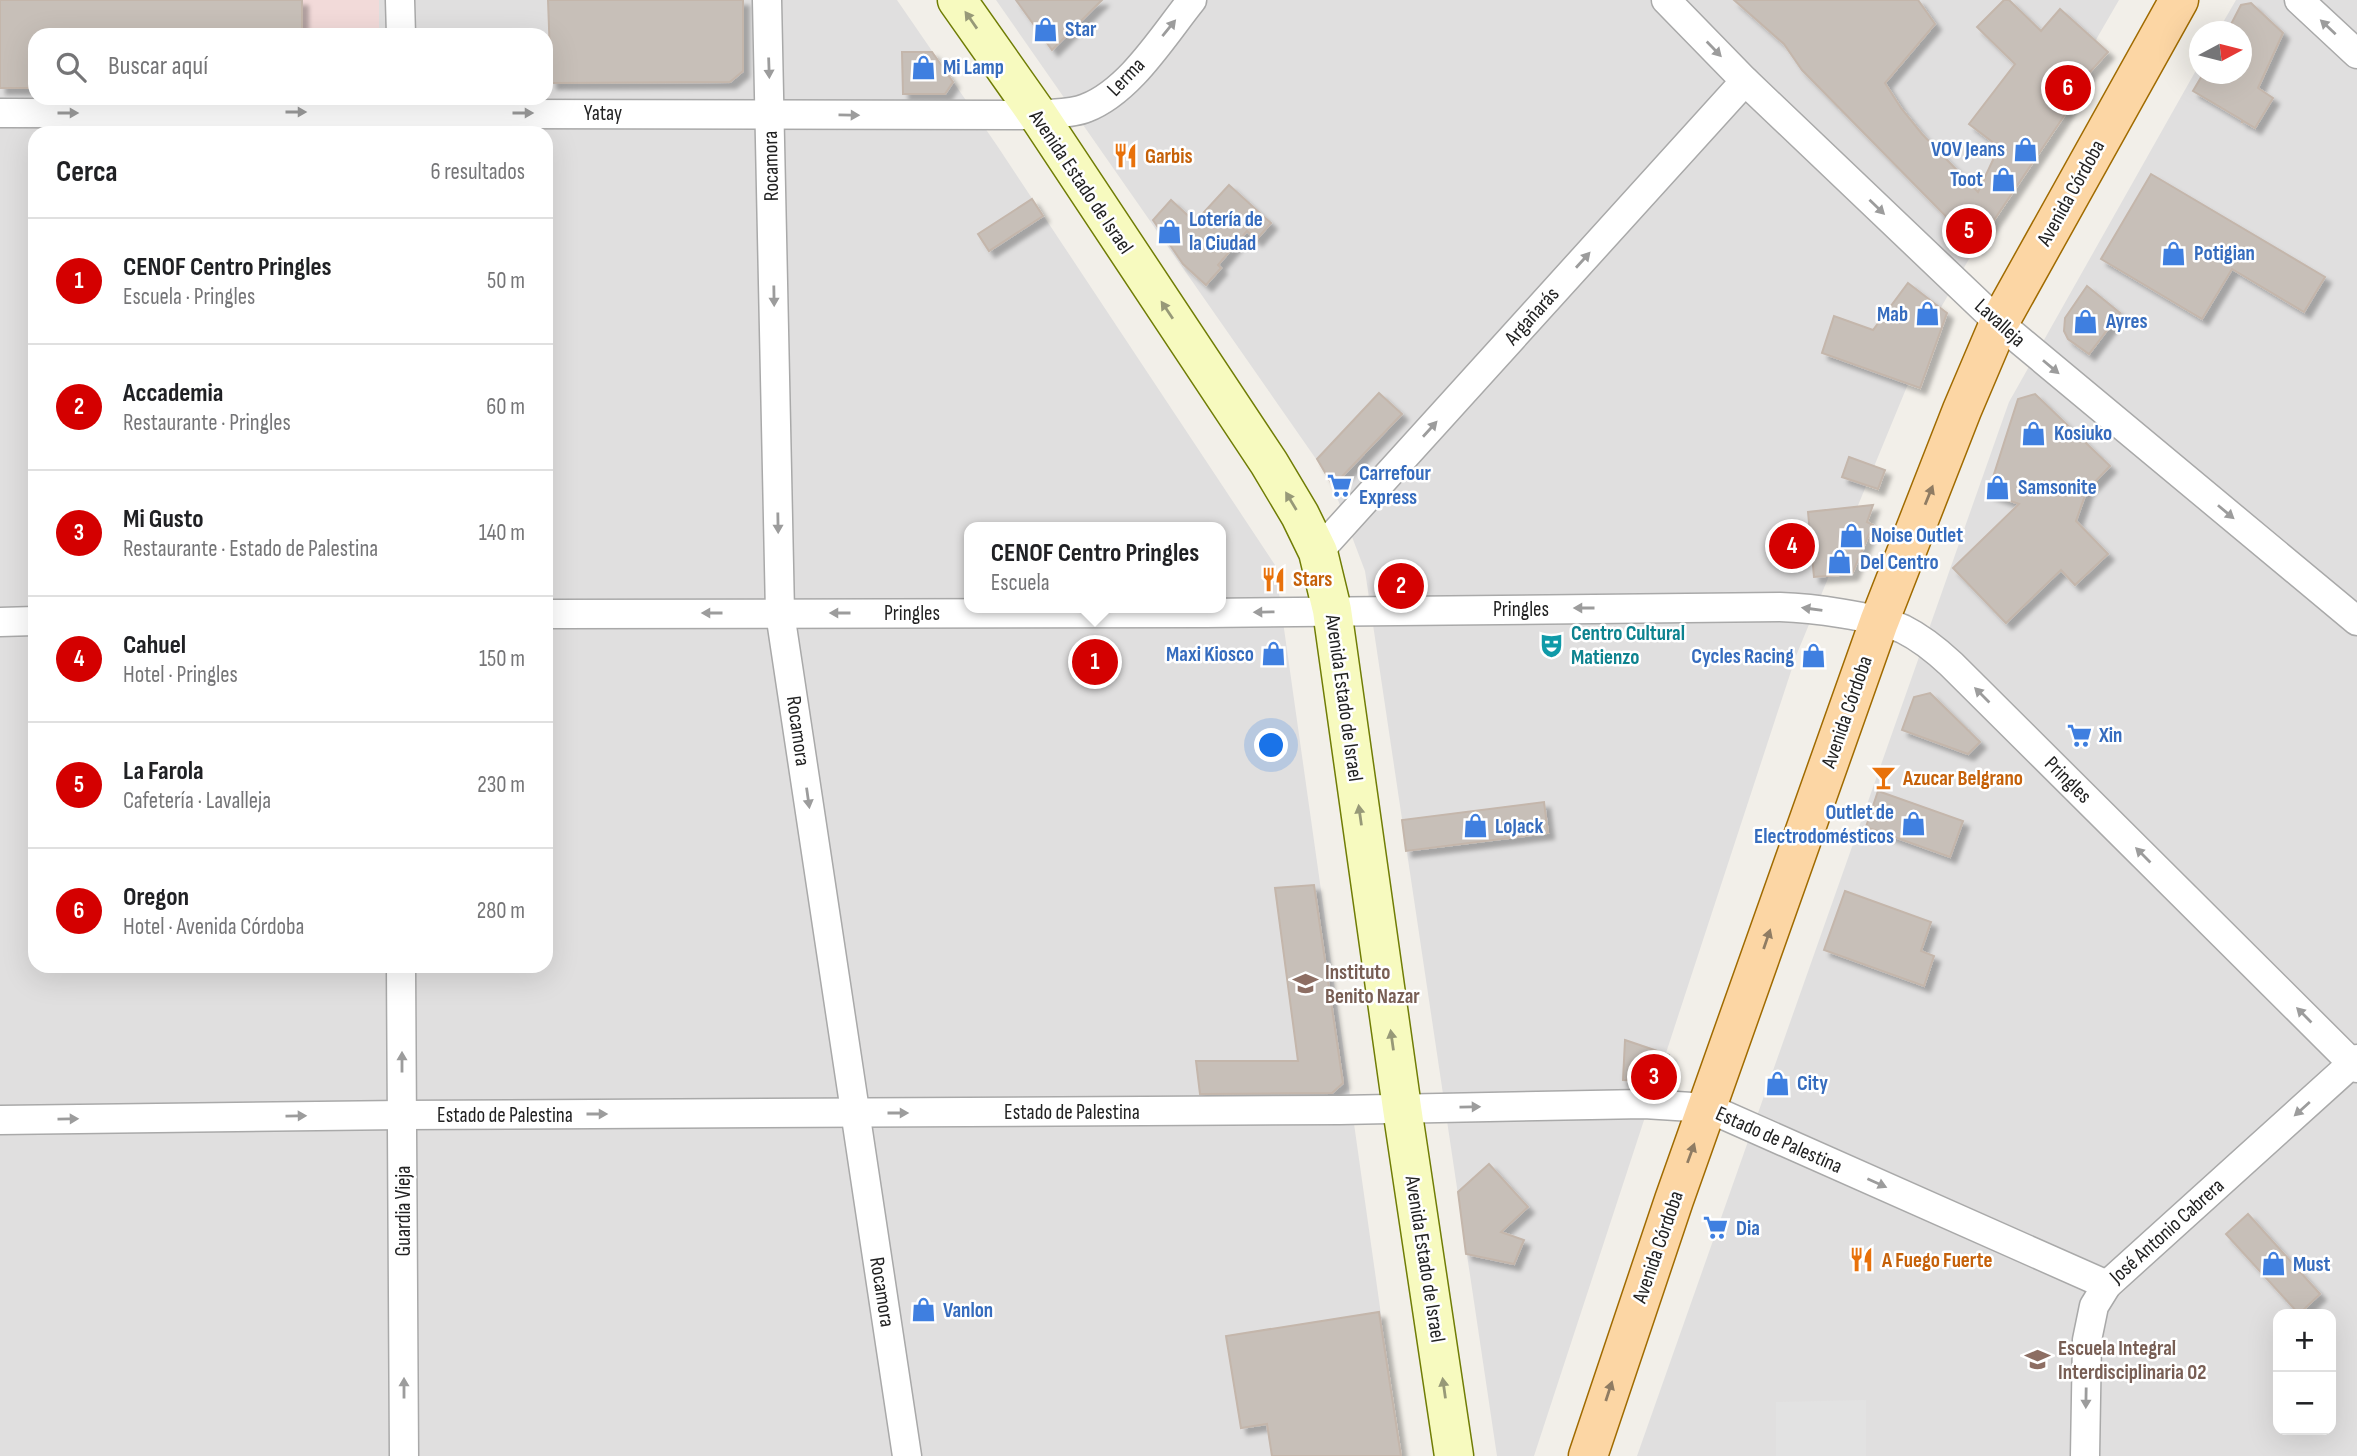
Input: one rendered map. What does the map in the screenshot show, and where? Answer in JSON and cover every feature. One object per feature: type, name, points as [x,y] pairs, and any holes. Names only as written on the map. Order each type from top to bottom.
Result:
[{"type":"main road","name":"Avenida Estado de Israel","points":[[957,0],[1038,116],[1269,463],[1318,552],[1332,610],[1454,1456]]},
{"type":"main road","name":"Avenida Córdoba","points":[[1588,1456],[1661,1238],[1879,622],[1962,410],[1999,323],[2179,0]]},
{"type":"street","points":[[400,0],[401,28]]},
{"type":"street","name":"Rocamora","points":[[767,0],[780,613],[907,1456]]},
{"type":"street","name":"Lerma","points":[[1038,116],[1084,109],[1105,99],[1126,82],[1192,0]]},
{"type":"street","name":"Lavalleja","points":[[1666,0],[1745,81],[1999,323],[2357,621]]},
{"type":"street","points":[[2299,0],[2357,54]]},
{"type":"street","name":"Argañarás","points":[[1318,552],[1745,81]]},
{"type":"street","name":"Yatay","points":[[0,113],[1038,116]]},
{"type":"street","name":"Pringles","points":[[1226,613],[1780,607],[1810,608],[1901,628],[1928,643],[1951,664],[2356,1064]]},
{"type":"street","name":"Pringles","points":[[553,614],[1206,613]]},
{"type":"street","points":[[0,622],[28,621]]},
{"type":"street","name":"Guardia Vieja","points":[[401,973],[404,1456]]},
{"type":"street","name":"José Antonio Cabrera","points":[[2085,1456],[2087,1340],[2094,1306],[2107,1285],[2356,1064]]},
{"type":"street","name":"Estado de Palestina","points":[[0,1120],[1340,1110],[1644,1104],[1708,1108],[2107,1285]]},
{"type":"shaded area","points":[[0,0],[897,0],[998,147],[1275,565],[1401,1456],[0,1456]]},
{"type":"shaded area","points":[[56,0],[379,0],[379,28],[28,28],[28,88],[0,88],[0,31]]},
{"type":"shaded area","points":[[996,0],[2119,0],[1936,316],[1796,656],[1534,1456],[1497,1456],[1365,571],[1330,479]]},
{"type":"shaded area","points":[[2236,0],[2357,0],[2357,1456],[1637,1456],[2009,402],[2189,83],[2252,84],[2252,21],[2224,21]]},
{"type":"shaded area","points":[[1866,1400],[1866,1456],[1776,1456],[1776,1402]]},
{"type":"building","points":[[0,0],[302,0],[302,28],[28,28],[28,88],[0,88]]},
{"type":"building","points":[[548,0],[743,0],[743,71],[730,82],[553,83],[553,28],[549,28]]},
{"type":"building","points":[[1016,0],[1102,0],[1052,50]]},
{"type":"building","points":[[1734,0],[1918,0],[1935,24],[1885,83],[1922,134],[1978,192],[1999,147],[1969,124],[2015,64],[1977,27],[2004,0],[2009,0],[2041,31],[2060,9],[2108,52],[2089,73],[2066,113],[1976,247],[1802,70],[1784,44]]},
{"type":"building","points":[[2251,3],[2283,33],[2258,88],[2273,98],[2255,128],[2243,121],[2242,123],[2242,120],[2193,91],[2197,84],[2252,84],[2252,21],[2233,21],[2241,5]]},
{"type":"building","name":"Mi Lamp","points":[[902,52],[932,52],[953,82],[945,94],[903,94]]},
{"type":"building","points":[[2151,174],[2325,277],[2304,312],[2232,269],[2202,319],[2101,259]]},
{"type":"building","points":[[1229,185],[1271,223],[1256,240],[1247,231],[1218,265],[1221,268],[1206,285],[1183,264],[1153,220],[1171,200],[1195,222]]},
{"type":"building","points":[[1032,199],[1043,216],[989,251],[978,234]]},
{"type":"building","points":[[1908,283],[1947,313],[1920,388],[1822,353],[1834,316],[1873,330]]},
{"type":"building","points":[[2087,286],[2120,313],[2089,354],[2068,339],[2064,331],[2065,318]]},
{"type":"building","points":[[1379,393],[1402,414],[1333,486],[1317,459]]},
{"type":"building","points":[[2035,394],[2110,466],[2087,490],[2076,521],[2108,554],[2075,585],[2061,570],[2006,623],[1953,568],[2019,504],[1988,493],[2018,399]]},
{"type":"building","points":[[1849,457],[1885,470],[1878,489],[1842,477]]},
{"type":"building","points":[[1873,505],[1867,522],[1873,525],[1852,574],[1814,577],[1808,512]]},
{"type":"building","points":[[1930,693],[1980,742],[1968,754],[1902,730],[1914,697]]},
{"type":"building","name":"Outlet de Electrodomésticos","points":[[1878,791],[1963,821],[1950,857],[1866,827]]},
{"type":"building","name":"LoJack","points":[[1544,802],[1548,833],[1406,851],[1402,820]]},
{"type":"building","points":[[1314,885],[1343,1083],[1332,1093],[1200,1094],[1196,1061],[1298,1061],[1275,888]]},
{"type":"building","points":[[1845,891],[1931,922],[1921,951],[1934,956],[1924,986],[1824,950]]},
{"type":"building","points":[[1625,1040],[1669,1055],[1656,1082],[1623,1080]]},
{"type":"building","points":[[1489,1164],[1528,1207],[1501,1232],[1524,1240],[1514,1264],[1466,1254],[1458,1192]]},
{"type":"building","name":"Must","points":[[2248,1214],[2320,1294],[2304,1309],[2294,1309],[2226,1234]]},
{"type":"building","points":[[1379,1312],[1401,1456],[1272,1456],[1267,1424],[1241,1428],[1226,1336]]},
{"type":"place","name":"Star","points":[[1045,29]]},
{"type":"place","name":"Mi Lamp","points":[[923,67]]},
{"type":"place","name":"Oregon","points":[[2068,88]]},
{"type":"place","name":"VOV Jeans","points":[[2025,149]]},
{"type":"place","name":"Garbis","points":[[1125,156]]},
{"type":"place","name":"Toot","points":[[2003,179]]},
{"type":"place","name":"Lotería de la Ciudad","points":[[1169,231]]},
{"type":"place","name":"La Farola","points":[[1969,231]]},
{"type":"place","name":"Potigian","points":[[2174,253]]},
{"type":"place","name":"Mab","points":[[1928,314]]},
{"type":"place","name":"Ayres","points":[[2086,321]]},
{"type":"place","name":"Kosiuko","points":[[2034,433]]},
{"type":"place","name":"Carrefour Express","points":[[1339,485]]},
{"type":"place","name":"Samsonite","points":[[1998,487]]},
{"type":"place","name":"Noise Outlet","points":[[1851,535]]},
{"type":"place","name":"Cahuel","points":[[1792,546]]},
{"type":"place","name":"Del Centro","points":[[1840,562]]},
{"type":"place","name":"Stars","points":[[1273,579]]},
{"type":"place","name":"Accademia","points":[[1401,586]]},
{"type":"place","name":"Centro Cultural Matienzo","points":[[1551,645]]},
{"type":"place","name":"Maxi Kiosco","points":[[1274,654]]},
{"type":"place","name":"Cycles Racing","points":[[1814,656]]},
{"type":"place","name":"CENOF Centro Pringles","points":[[1095,662]]},
{"type":"place","name":"Xin","points":[[2079,735]]},
{"type":"place","name":"Azucar Belgrano","points":[[1883,778]]},
{"type":"place","name":"Outlet de Electrodomésticos","points":[[1914,824]]},
{"type":"place","name":"LoJack","points":[[1475,826]]},
{"type":"place","name":"Instituto Benito Nazar","points":[[1305,984]]},
{"type":"place","name":"Mi Gusto","points":[[1654,1077]]},
{"type":"place","name":"City","points":[[1777,1083]]},
{"type":"place","name":"Dia","points":[[1716,1228]]},
{"type":"place","name":"A Fuego Fuerte","points":[[1862,1260]]},
{"type":"place","name":"Must","points":[[2273,1264]]},
{"type":"place","name":"Vanlon","points":[[923,1310]]},
{"type":"place","name":"Escuela Integral Interdisciplinaria 02","points":[[2038,1360]]}]
